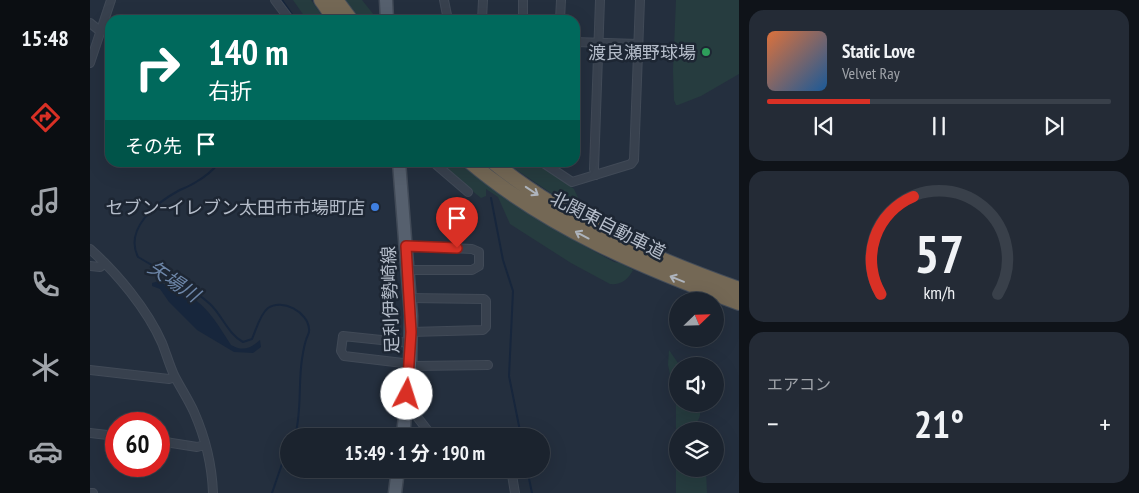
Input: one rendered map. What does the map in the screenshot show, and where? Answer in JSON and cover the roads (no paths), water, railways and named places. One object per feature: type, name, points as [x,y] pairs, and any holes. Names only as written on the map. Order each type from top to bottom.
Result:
[{"type":"highway","points":[[321,0],[332,15]]},
{"type":"highway","points":[[336,0],[347,15]]},
{"type":"highway","name":"北関東自動車道","points":[[476,167],[492,180],[546,215],[626,251],[696,287],[739,303]]},
{"type":"highway","name":"北関東自動車道","points":[[500,167],[535,193],[626,251],[739,289]]},
{"type":"main road","points":[[386,0],[388,15]]},
{"type":"main road","name":"足利伊勢崎線","points":[[399,167],[410,298],[410,365],[404,428]]},
{"type":"main road","points":[[394,493],[396,478]]},
{"type":"street","points":[[106,15],[111,0]]},
{"type":"street","points":[[276,0],[286,15]]},
{"type":"street","points":[[444,0],[447,15]]},
{"type":"street","points":[[482,15],[483,0]]},
{"type":"street","points":[[523,0],[523,15]]},
{"type":"street","points":[[560,15],[561,0]]},
{"type":"street","points":[[596,175],[594,168],[600,0]]},
{"type":"street","points":[[548,167],[572,182],[631,164],[634,160],[640,0]]},
{"type":"street","points":[[90,63],[105,17]]},
{"type":"street","points":[[90,23],[100,31]]},
{"type":"street","points":[[580,42],[638,44]]},
{"type":"street","points":[[439,167],[468,192]]},
{"type":"street","points":[[553,171],[554,167]]},
{"type":"street","points":[[406,246],[472,249],[479,252],[480,255],[479,266],[472,270],[408,270]]},
{"type":"street","points":[[90,249],[105,263],[134,298],[150,321],[161,342],[175,377],[195,415],[212,468],[213,493]]},
{"type":"street","points":[[90,266],[100,267],[105,263]]},
{"type":"street","points":[[410,298],[484,299],[486,301],[486,327],[482,330],[410,337],[343,336],[341,351],[344,356],[410,365],[488,365]]},
{"type":"street","points":[[90,370],[168,379],[175,377]]},
{"type":"street","points":[[406,408],[411,409],[426,428]]},
{"type":"street","points":[[90,433],[105,435]]},
{"type":"street","points":[[170,443],[205,445]]},
{"type":"street","points":[[512,478],[515,493]]},
{"type":"water","points":[[159,281],[187,295],[203,307],[214,319],[231,345],[243,349],[260,340],[261,347],[253,353],[234,352],[197,330],[169,302],[160,289],[152,286],[152,283]]},
{"type":"waterway","name":"矢場川","points":[[282,0],[292,15]]},
{"type":"waterway","name":"矢場川","points":[[216,167],[192,185],[160,202],[144,218],[135,237],[138,257],[202,297],[218,313],[233,334],[243,342],[252,339],[263,314],[274,305],[293,308],[304,317],[308,323],[309,332],[302,359],[297,428]]},
{"type":"waterway","points":[[491,198],[503,260],[513,291],[509,376],[519,428]]},
{"type":"waterway","name":"矢場川","points":[[272,493],[280,470]]},
{"type":"waterway","points":[[529,478],[532,493]]},
{"type":"place","name":"渡良瀬野球場","points":[[706,52]]},
{"type":"place","name":"セブン−イレブン太田市市場町店","points":[[375,207]]}]
